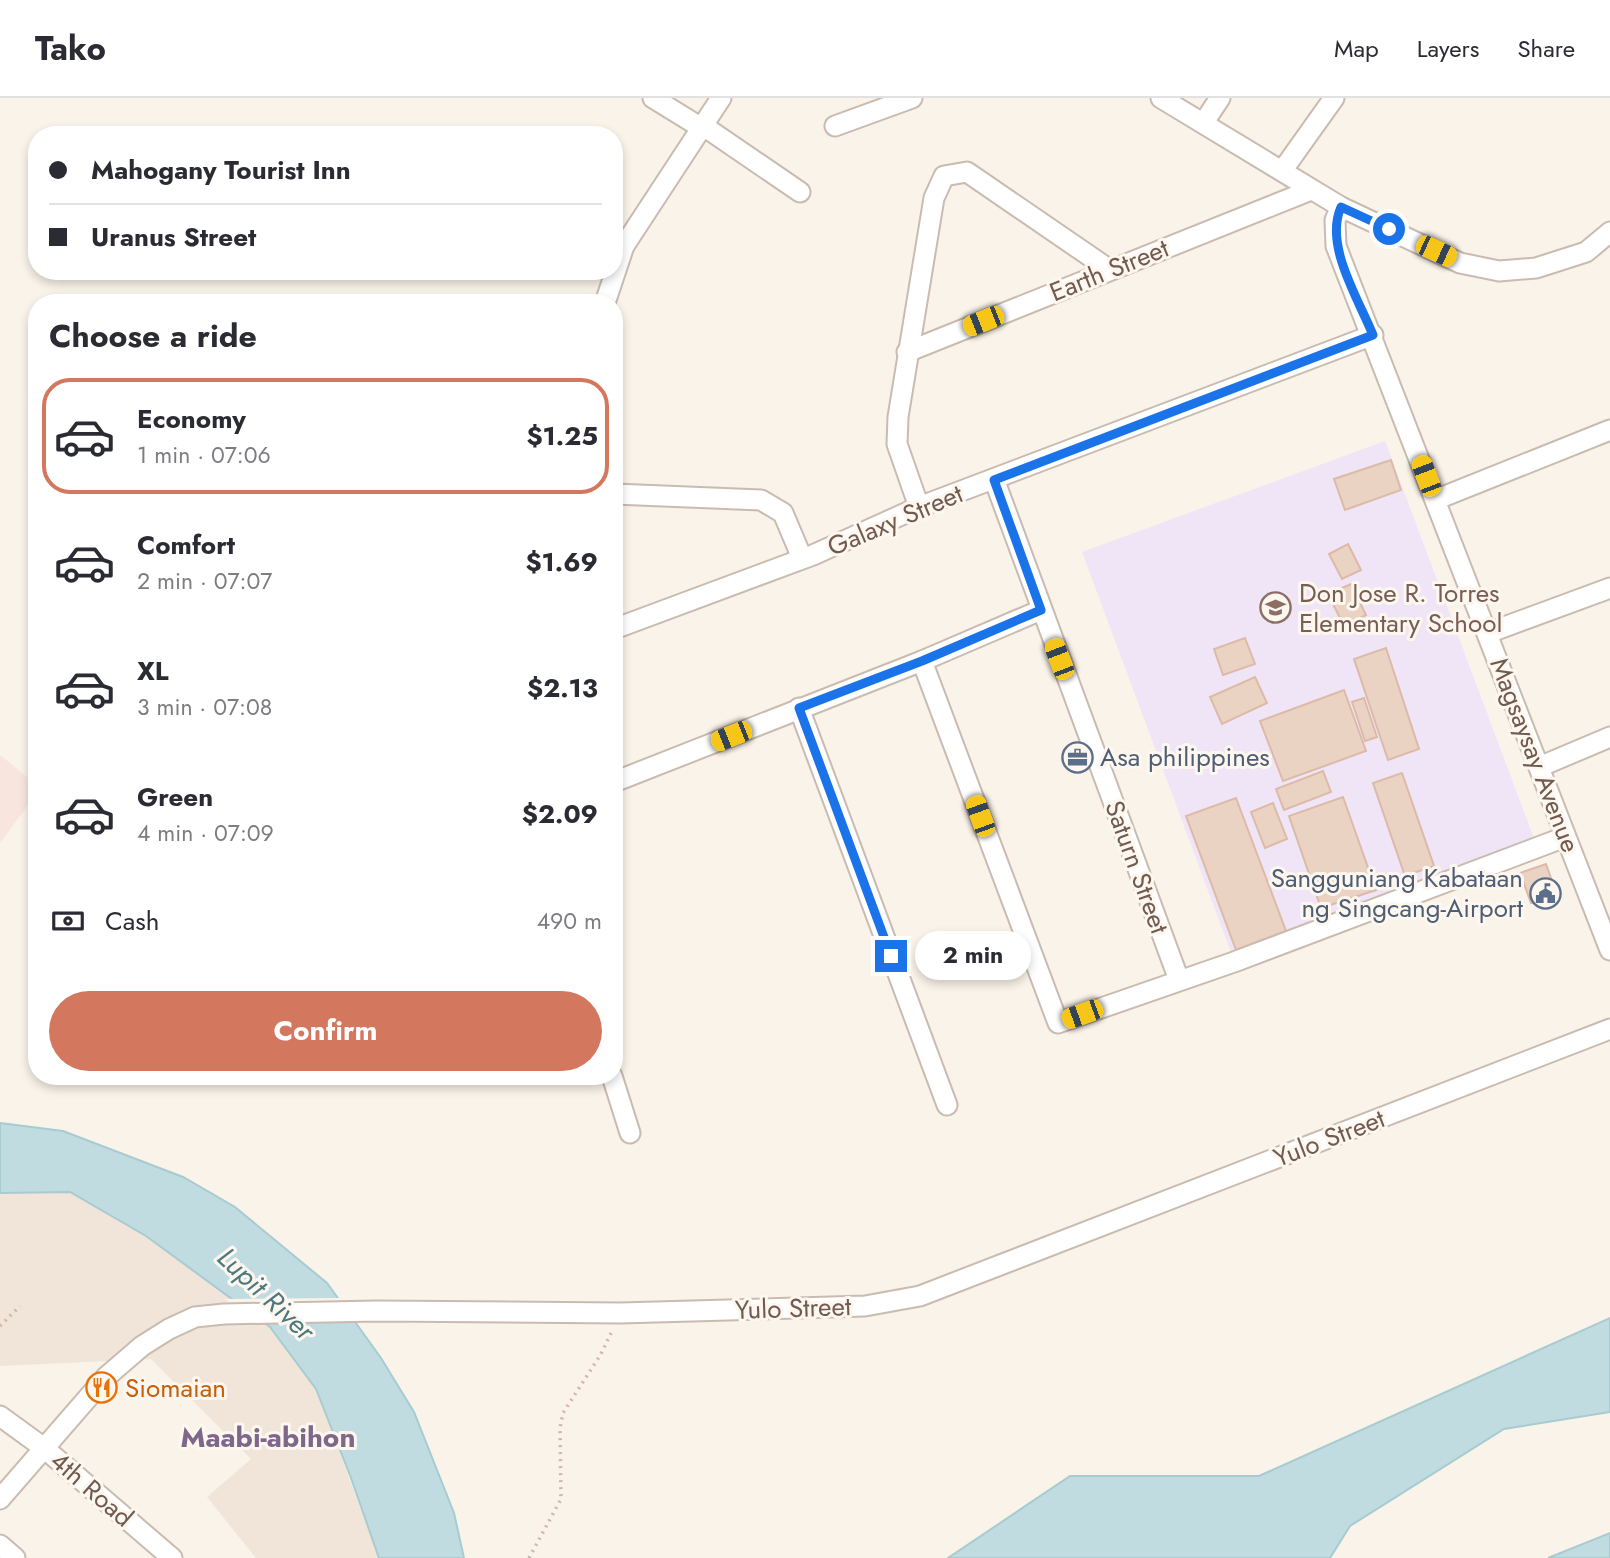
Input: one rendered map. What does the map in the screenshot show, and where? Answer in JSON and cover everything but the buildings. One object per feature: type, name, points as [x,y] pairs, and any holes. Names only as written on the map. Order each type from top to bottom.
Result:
[{"type":"street","points":[[653,98],[701,126],[800,192]]},
{"type":"street","points":[[623,238],[721,98]]},
{"type":"street","points":[[835,126],[912,98]]},
{"type":"street","points":[[1161,98],[1341,207],[1460,262],[1499,271],[1536,268],[1586,252],[1610,232]]},
{"type":"street","points":[[1204,122],[1220,98]]},
{"type":"street","points":[[1282,171],[1334,98]]},
{"type":"street","points":[[919,508],[897,444],[908,352],[934,198],[944,176],[967,172],[1110,270]]},
{"type":"street","name":"Earth Street","points":[[908,352],[1311,190]]},
{"type":"street","name":"Magsaysay Avenue","points":[[1341,207],[1335,220],[1336,246],[1373,335],[1610,950]]},
{"type":"street","name":"Galaxy Street","points":[[623,626],[802,558],[919,508],[1373,335]]},
{"type":"street","points":[[1435,500],[1610,430]]},
{"type":"street","name":"Saturn Street","points":[[994,480],[1179,979]]},
{"type":"street","points":[[623,494],[761,500],[783,513],[802,558]]},
{"type":"street","points":[[1488,633],[1610,588]]},
{"type":"street","points":[[623,778],[922,661],[1041,610]]},
{"type":"street","points":[[922,661],[1058,1023],[1234,962],[1565,837]]},
{"type":"street","points":[[799,708],[947,1105]]},
{"type":"street","points":[[1539,767],[1610,737]]},
{"type":"street","name":"Yulo Street","points":[[0,1499],[106,1377],[142,1346],[195,1317],[224,1314],[358,1312],[620,1313],[865,1306],[920,1296],[1610,1029]]},
{"type":"street","points":[[615,1085],[630,1133]]},
{"type":"street","name":"4th Road","points":[[0,1416],[44,1448],[172,1558]]},
{"type":"street","points":[[0,1545],[15,1558]]},
{"type":"path","points":[[0,1326],[20,1306]]},
{"type":"path","points":[[529,1558],[561,1499],[559,1448],[563,1413],[601,1354],[620,1313]]},
{"type":"shaded area","points":[[1385,441],[1535,841],[1232,955],[1082,552]]},
{"type":"shaded area","points":[[0,755],[28,778],[28,805],[0,843]]},
{"type":"shaded area","points":[[69,1192],[146,1236],[270,1328],[316,1389],[379,1558],[256,1558],[207,1497],[251,1459],[151,1359],[0,1366],[0,1193]]},
{"type":"water","name":"Lupit River","points":[[0,1123],[63,1131],[183,1177],[235,1207],[327,1283],[381,1358],[414,1412],[454,1513],[464,1558],[379,1558],[316,1389],[270,1327],[146,1236],[70,1192],[0,1193]]},
{"type":"water","points":[[1610,1318],[1610,1412],[1504,1429],[1350,1526],[1330,1558],[948,1558],[1070,1476],[1259,1476]]},
{"type":"water","points":[[1610,1533],[1610,1558],[1548,1558]]},
{"type":"pier","points":[[342,1298],[359,1321],[259,1324],[225,1299]]},
{"type":"place","name":"Don Jose R. Torres Elementary School","points":[[1276,608]]},
{"type":"place","name":"Asa philippines","points":[[1077,757]]},
{"type":"place","name":"Sangguniang Kabataan ng Singcang-Airport","points":[[1546,893]]},
{"type":"place","name":"Siomaian","points":[[102,1388]]},
{"type":"district","name":"Maabi-abihon","points":[[268,1437]]},
{"type":"route","points":[[891,956],[799,708],[922,661],[1041,610],[994,480],[1373,335],[1336,246],[1335,220],[1341,207],[1389,229]]}]
